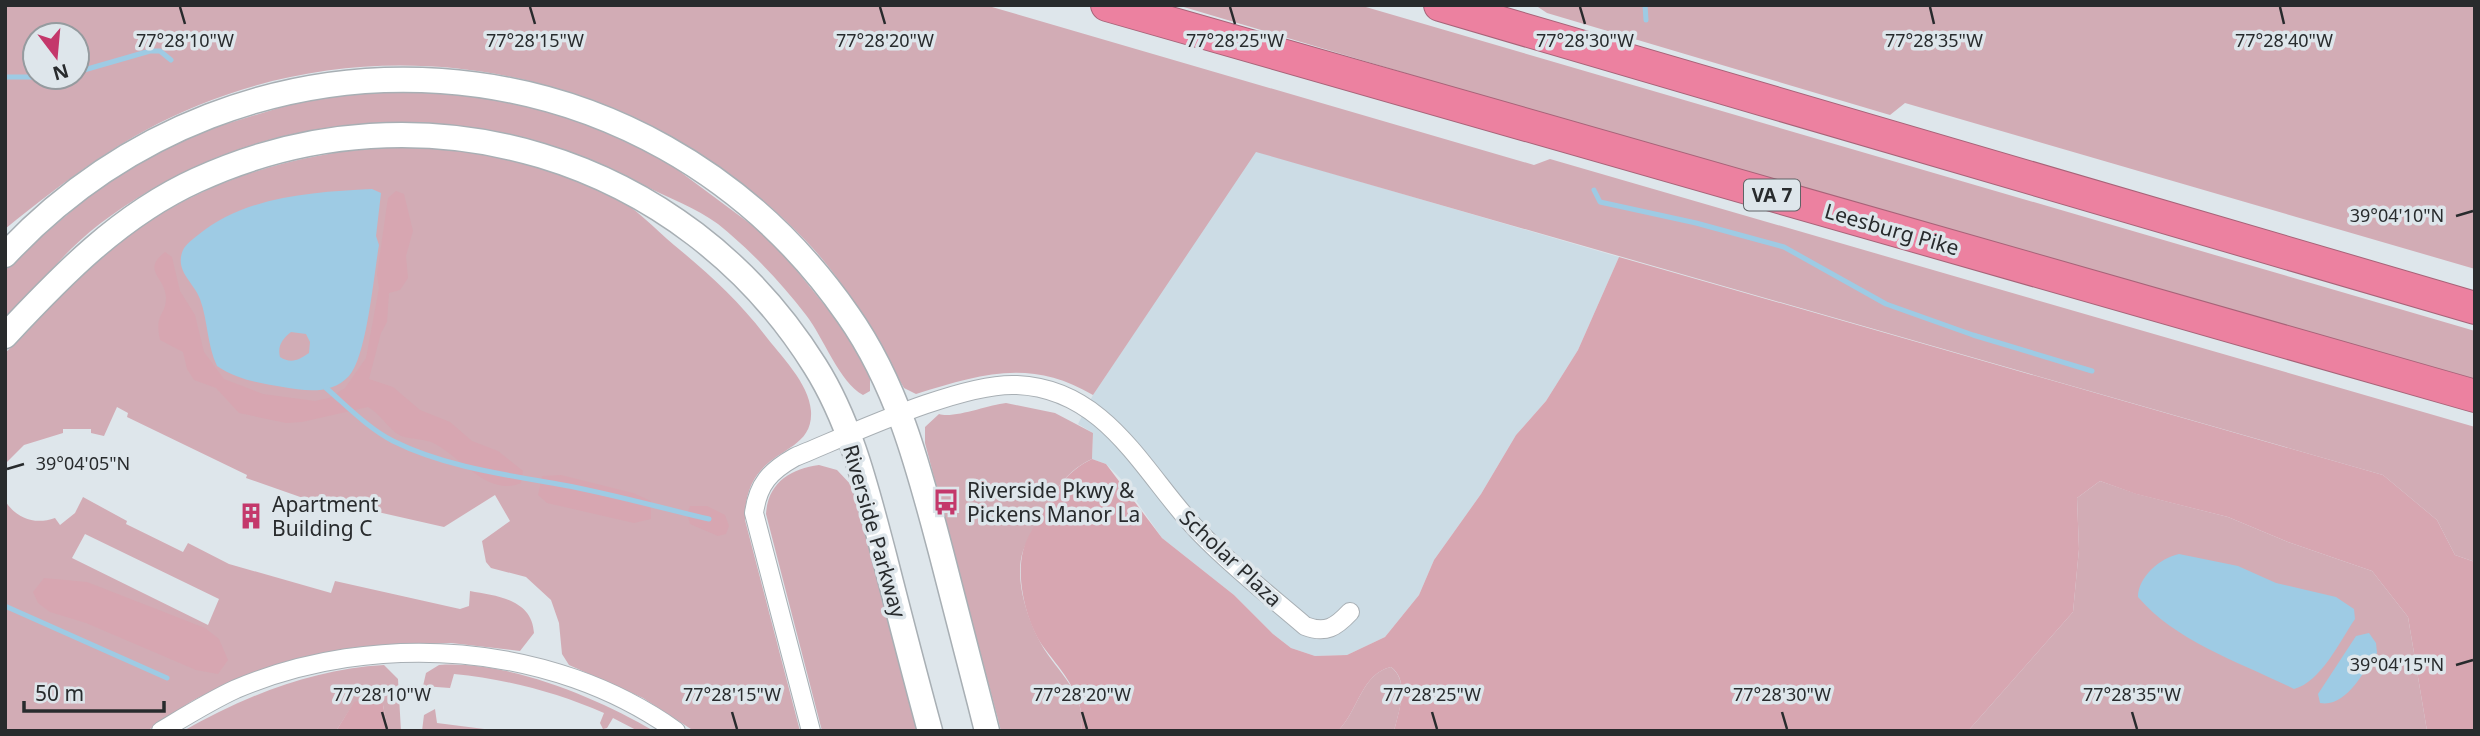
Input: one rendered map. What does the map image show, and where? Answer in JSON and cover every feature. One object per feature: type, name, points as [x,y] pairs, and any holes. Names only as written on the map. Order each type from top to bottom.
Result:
[{"type":"highway","name":"Leesburg Pike","points":[[1107,5],[2475,396]]},
{"type":"highway","points":[[1440,5],[2475,308]]},
{"type":"highway","points":[[2415,291],[2475,300]]},
{"type":"highway","points":[[2437,385],[2475,404]]},
{"type":"main road","points":[[5,255],[72,191],[111,164],[174,128],[215,111],[316,84],[360,79],[416,78],[509,88],[592,112],[636,130],[698,165],[736,192],[785,236],[843,307],[882,370],[919,468],[987,731]]},
{"type":"main road","name":"Riverside Parkway","points":[[5,335],[64,273],[99,242],[137,215],[195,181],[240,162],[282,150],[382,134],[443,136],[519,149],[603,177],[680,221],[715,248],[762,295],[816,367],[863,477],[930,731]]},
{"type":"street","name":"Scholar Plaza","points":[[811,731],[754,513],[759,488],[779,466],[847,435],[957,396],[1004,386],[1034,387],[1085,406],[1116,431],[1201,534],[1306,626],[1325,631],[1332,629],[1350,612]]},
{"type":"street","points":[[161,731],[225,694],[277,676],[346,658],[411,653],[460,654],[542,669],[590,685],[676,731]]},
{"type":"shaded area","points":[[5,5],[985,5],[1534,165],[1550,159],[2475,427],[2475,562],[2455,555],[2437,520],[2383,475],[1256,152],[1093,395],[1048,376],[1026,373],[984,376],[916,394],[904,388],[835,275],[806,241],[744,185],[675,139],[601,104],[523,80],[443,67],[361,67],[280,79],[199,105],[172,117],[122,144],[5,229]]},
{"type":"shaded area","points":[[1177,5],[1359,5],[2475,331],[2475,379],[1529,110]]},
{"type":"shaded area","points":[[1535,5],[2475,5],[2475,269],[1905,103],[1890,115],[1547,13]]},
{"type":"shaded area","points":[[450,91],[567,115],[663,159],[772,240],[848,334],[870,375],[870,391],[863,395],[854,389],[839,370],[813,325],[786,291],[742,245],[709,218],[583,159],[522,139],[461,127],[399,123],[337,126],[276,138],[216,158],[156,187],[101,223],[71,249],[5,319],[5,271],[14,260],[108,180],[183,137],[328,93]]},
{"type":"shaded area","points":[[386,146],[455,149],[502,156],[559,173],[612,195],[636,211],[722,287],[793,370],[809,401],[809,427],[802,438],[766,465],[755,478],[748,495],[745,520],[800,731],[694,731],[643,698],[569,665],[562,654],[559,623],[551,600],[526,577],[491,568],[486,562],[482,541],[510,521],[495,495],[444,527],[347,505],[343,512],[246,478],[247,475],[127,417],[128,413],[117,407],[104,436],[91,433],[91,429],[63,429],[63,433],[24,445],[5,464],[5,353],[87,269],[155,218],[226,182],[302,159]]},
{"type":"shaded area","points":[[1255,151],[1619,257],[1578,350],[1546,401],[1516,435],[1481,494],[1434,560],[1419,595],[1385,637],[1347,655],[1315,656],[1291,648],[1273,634],[1234,595],[1162,538],[1121,479],[1106,464],[1092,459],[1093,433],[1078,424],[1093,395]]},
{"type":"shaded area","points":[[396,191],[404,194],[413,231],[406,256],[408,278],[400,290],[389,293],[387,322],[381,333],[369,379],[393,387],[420,410],[450,422],[472,441],[498,451],[523,471],[521,483],[510,486],[488,481],[437,445],[396,433],[368,407],[286,423],[239,413],[216,388],[194,380],[187,369],[183,352],[160,340],[158,324],[166,297],[156,274],[155,264],[165,252],[172,257],[180,291],[195,315],[204,352],[224,379],[263,394],[315,401],[329,398],[345,388],[366,358],[379,288],[377,274],[388,198]]},
{"type":"shaded area","points":[[1619,257],[2383,475],[2437,520],[2455,555],[2475,562],[2475,731],[2427,731],[2408,617],[2372,571],[2288,542],[2228,517],[2136,494],[2100,481],[2077,498],[2079,549],[2073,612],[1968,731],[1394,731],[1402,688],[1397,673],[1391,667],[1373,677],[1338,731],[1081,731],[1082,718],[1076,695],[1031,624],[1021,574],[1023,551],[1029,536],[1052,496],[1069,475],[1092,459],[1106,464],[1162,538],[1234,595],[1273,634],[1291,648],[1315,656],[1347,655],[1385,637],[1419,595],[1434,560],[1481,494],[1516,435],[1546,401],[1578,350]]},
{"type":"shaded area","points":[[1006,403],[1055,413],[1093,433],[1092,459],[1068,476],[1050,500],[1025,547],[1020,573],[1023,597],[1034,631],[1080,705],[1081,731],[1001,731],[925,443],[925,427],[939,414],[962,413]]},
{"type":"shaded area","points":[[819,465],[837,470],[854,488],[917,731],[822,731],[766,514],[771,493],[776,485],[790,474]]},
{"type":"shaded area","points":[[561,475],[633,493],[651,501],[651,519],[634,523],[547,503],[538,495],[542,476]]},
{"type":"shaded area","points":[[2100,481],[2137,494],[2228,517],[2288,542],[2372,571],[2408,617],[2427,731],[1968,731],[2073,612],[2079,549],[2077,498]]},
{"type":"shaded area","points":[[83,497],[127,521],[126,524],[183,552],[188,543],[229,564],[331,593],[335,581],[460,609],[469,606],[470,591],[502,598],[520,606],[527,613],[534,633],[520,651],[451,643],[357,647],[299,658],[227,683],[192,701],[147,731],[5,731],[5,501],[15,512],[27,519],[40,521],[55,518],[60,525],[75,513]],"holes":[[[85,534],[219,599],[208,625],[72,558]]]},
{"type":"shaded area","points":[[690,506],[707,506],[725,515],[729,526],[726,534],[718,536],[690,524],[687,514]]},
{"type":"shaded area","points":[[44,578],[87,582],[205,628],[219,639],[228,660],[218,674],[196,670],[86,623],[50,612],[38,603],[33,592]]},
{"type":"shaded area","points":[[384,665],[398,679],[401,731],[388,731],[383,705],[354,703],[336,731],[183,731],[230,706],[280,686],[331,672]]},
{"type":"shaded area","points":[[439,665],[493,668],[550,683],[606,706],[654,731],[638,731],[613,718],[607,728],[603,729],[600,723],[604,713],[549,693],[493,679],[454,674],[450,688],[423,686],[426,673]]},
{"type":"shaded area","points":[[1391,667],[1397,673],[1402,688],[1394,731],[1338,731],[1373,677]]},
{"type":"shaded area","points":[[375,696],[383,705],[388,731],[336,731],[354,702]]},
{"type":"shaded area","points":[[435,709],[437,723],[500,731],[422,731],[424,715]]},
{"type":"water","points":[[372,189],[381,193],[376,236],[379,245],[369,314],[361,351],[349,376],[326,389],[300,390],[249,380],[217,366],[200,299],[181,264],[184,248],[217,222],[258,204],[281,198]],"holes":[[[288,334],[306,334],[310,342],[309,353],[295,360],[280,357],[280,346]]]},
{"type":"water","points":[[2179,554],[2238,566],[2276,583],[2336,597],[2354,609],[2355,619],[2321,670],[2304,685],[2294,689],[2190,639],[2153,613],[2138,597],[2142,582],[2151,569]]},
{"type":"water","points":[[2369,633],[2376,643],[2377,653],[2360,678],[2338,700],[2320,703],[2318,694],[2356,636]]},
{"type":"waterway","points":[[1645,5],[1646,20]]},
{"type":"waterway","points":[[91,68],[150,51],[160,51],[171,60]]},
{"type":"waterway","points":[[5,77],[21,77]]},
{"type":"waterway","points":[[1594,190],[1600,202],[1696,223],[1784,247],[1886,304],[1973,335],[2092,371]]},
{"type":"waterway","points":[[326,388],[375,430],[413,450],[476,469],[563,485],[709,519]]},
{"type":"waterway","points":[[5,606],[167,678]]},
{"type":"place","name":"Riverside Pkwy & Pickens Manor La","points":[[946,502]]},
{"type":"place","name":"Apartment Building C","points":[[251,516]]}]
